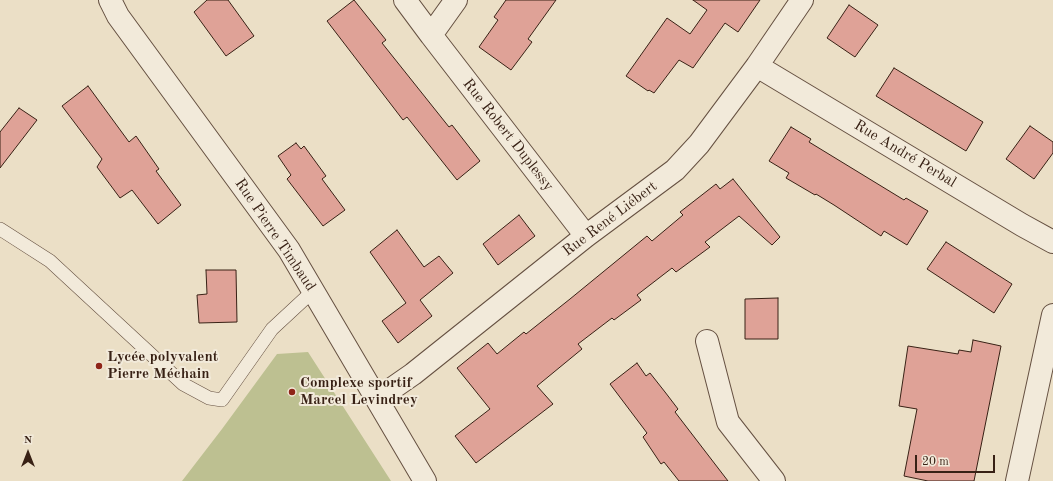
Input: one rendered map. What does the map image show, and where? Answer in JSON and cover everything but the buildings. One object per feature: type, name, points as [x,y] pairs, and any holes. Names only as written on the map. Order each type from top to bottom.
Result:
[{"type":"street","name":"Rue Pierre Timbaud","points":[[110,0],[118,16],[289,250],[425,481]]},
{"type":"street","name":"Rue Robert Duplessy","points":[[405,0],[586,236]]},
{"type":"street","points":[[431,35],[456,0]]},
{"type":"street","name":"Rue René Liébert","points":[[377,399],[413,374],[586,236],[675,170],[699,144],[757,66],[802,0]]},
{"type":"street","name":"Rue André Perbal","points":[[757,66],[1022,225],[1053,242]]},
{"type":"street","points":[[1017,481],[1053,314]]},
{"type":"street","points":[[707,341],[728,422],[774,481]]},
{"type":"lane","points":[[0,229],[50,261],[183,384],[209,398],[222,400],[272,329],[313,291]]},
{"type":"green space","name":"Complexe sportif Marcel Levindrey","points":[[308,352],[391,481],[182,481],[277,354]]},
{"type":"place","name":"Lycée polyvalent Pierre Méchain","points":[[99,366]]},
{"type":"place","name":"Complexe sportif Marcel Levindrey","points":[[292,392]]}]
